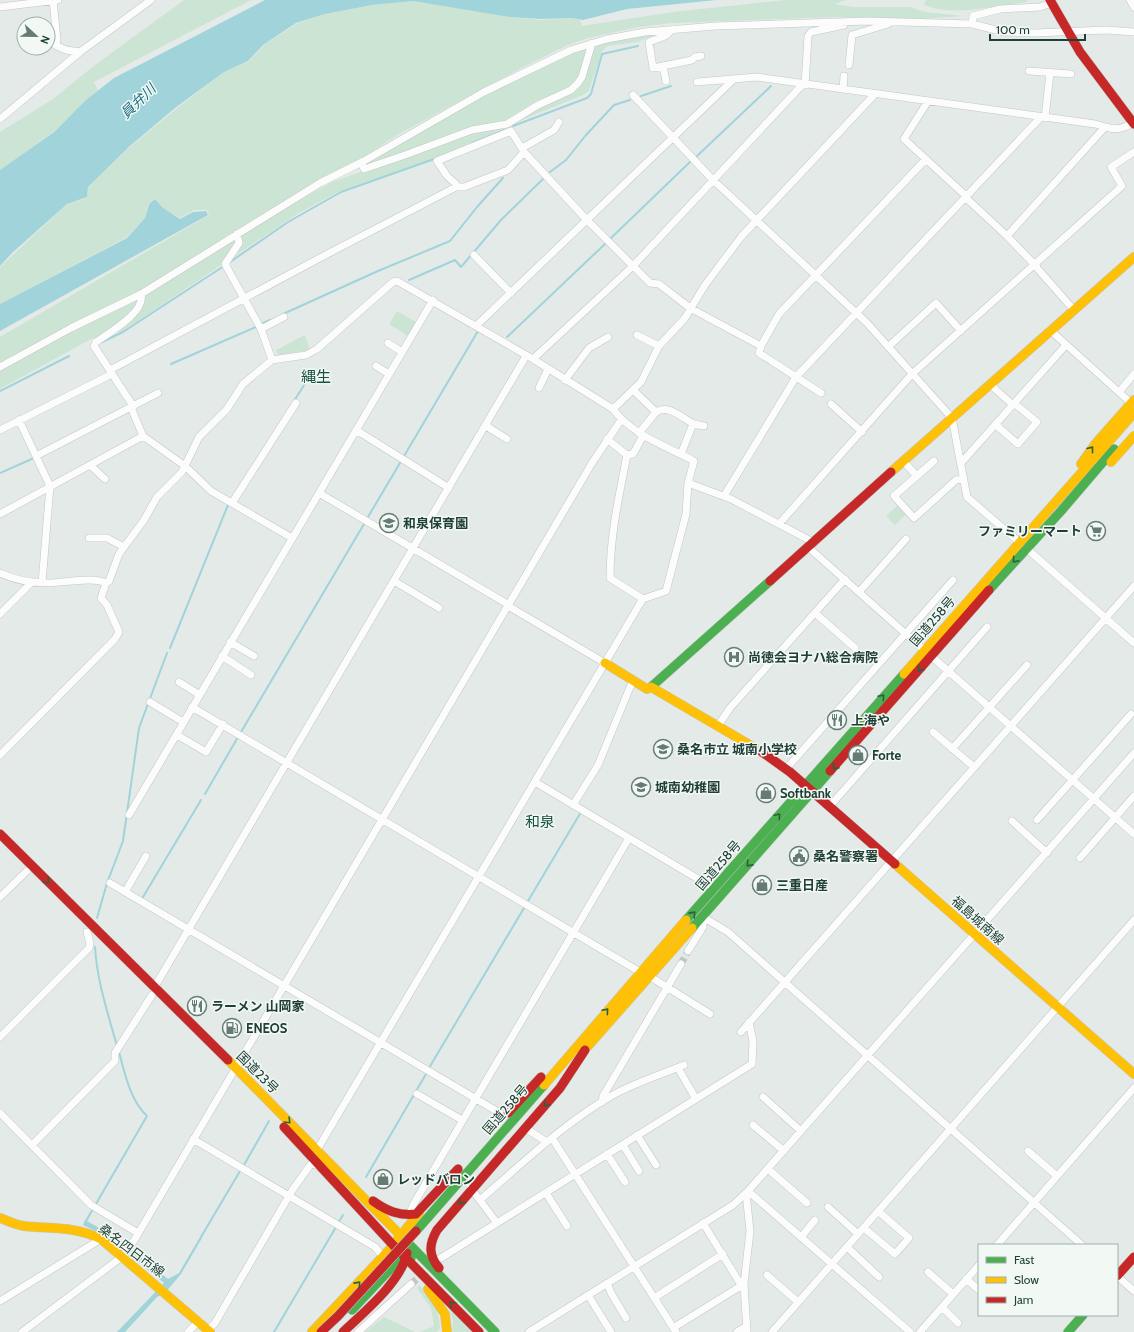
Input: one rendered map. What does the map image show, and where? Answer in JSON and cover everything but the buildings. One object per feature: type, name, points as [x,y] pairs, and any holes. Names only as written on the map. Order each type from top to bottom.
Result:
[{"type":"main road","points":[[1051,1],[1080,52],[1134,123]]},
{"type":"main road","points":[[651,686],[904,462],[1073,309],[1134,257]]},
{"type":"main road","points":[[1072,483],[1081,462],[1133,402]]},
{"type":"main road","name":"国道258号","points":[[332,1332],[355,1309],[640,972],[715,889],[805,784],[928,653],[1023,545],[1072,483],[1134,413]]},
{"type":"main road","name":"国道258号","points":[[1023,545],[1061,511],[1134,426]]},
{"type":"main road","points":[[1061,511],[1083,495],[1134,436]]},
{"type":"main road","name":"国道258号","points":[[320,1332],[338,1316],[418,1233],[585,1050],[649,976],[814,792],[928,653]]},
{"type":"main road","points":[[605,663],[633,680]]},
{"type":"main road","name":"福島城南線","points":[[633,680],[647,689],[651,686],[765,754],[786,769],[892,860],[1134,1074]]},
{"type":"main road","name":"国道23号","points":[[0,834],[153,992],[233,1071],[317,1150],[343,1178]]},
{"type":"main road","name":"国道23号","points":[[0,844],[87,932],[153,992]]},
{"type":"main road","points":[[312,1332],[395,1243],[419,1213],[456,1175],[529,1088],[594,1025]]},
{"type":"main road","points":[[492,1329],[432,1261],[430,1256],[430,1244],[436,1230],[471,1188],[560,1088],[585,1050]]},
{"type":"main road","name":"国道23号","points":[[233,1071],[305,1151],[306,1158],[314,1164],[341,1201],[395,1243]]},
{"type":"main road","points":[[343,1178],[360,1189],[385,1210],[399,1215],[419,1213]]},
{"type":"main road","points":[[343,1178],[342,1181],[395,1243],[404,1261],[442,1308],[447,1320],[447,1332]]},
{"type":"main road","name":"桑名四日市線","points":[[0,1218],[22,1226],[74,1229],[87,1232],[101,1239],[159,1286],[209,1331]]},
{"type":"main road","points":[[395,1243],[427,1265],[492,1329]]},
{"type":"main road","points":[[1118,1275],[1134,1257]]},
{"type":"main road","points":[[320,1332],[351,1310],[388,1270],[404,1261],[416,1259],[427,1265]]},
{"type":"main road","points":[[343,1332],[373,1302],[404,1261]]},
{"type":"main road","points":[[404,1261],[479,1332]]},
{"type":"main road","points":[[1070,1332],[1082,1316]]},
{"type":"street","points":[[0,7],[55,0],[57,40],[55,44],[66,50],[80,52]]},
{"type":"street","points":[[0,119],[80,52],[151,0]]},
{"type":"street","points":[[1130,0],[1134,8]]},
{"type":"street","points":[[972,24],[973,16],[1000,9],[1040,7],[1051,1]]},
{"type":"street","points":[[0,367],[71,328],[141,294],[320,183],[361,163],[484,92],[570,50],[592,43],[607,39],[673,29],[763,23],[868,21],[972,24],[1004,32],[1069,33],[1106,30],[1134,32]]},
{"type":"street","points":[[32,1145],[115,1061],[118,1048],[153,992],[188,929],[413,548],[486,426],[529,358],[633,266],[804,84],[808,36],[811,32],[868,21]]},
{"type":"street","points":[[849,65],[852,35],[892,22]]},
{"type":"street","points":[[673,29],[670,33],[649,42],[653,68],[692,60],[695,57],[701,56]]},
{"type":"street","points":[[456,187],[456,184],[437,161],[509,127],[538,105],[571,90],[578,83],[592,43]]},
{"type":"street","points":[[662,66],[666,81]]},
{"type":"street","points":[[1029,71],[1071,74]]},
{"type":"street","points":[[724,496],[796,377],[965,196],[1042,118],[1050,73]]},
{"type":"street","points":[[843,89],[844,76]]},
{"type":"street","points":[[697,82],[756,77],[1120,130],[1134,123]]},
{"type":"street","points":[[476,326],[734,79]]},
{"type":"street","points":[[613,409],[633,390],[646,374],[660,346],[678,326],[726,257],[757,220],[875,94]]},
{"type":"street","points":[[633,95],[714,180],[867,323],[952,418],[962,463],[967,497],[1134,644]]},
{"type":"street","points":[[928,101],[904,139],[926,158],[1007,236],[1073,309]]},
{"type":"street","points":[[0,430],[456,187],[464,187],[508,170],[523,150],[554,130],[559,122]]},
{"type":"street","points":[[509,127],[523,150],[587,220],[650,283],[659,284],[690,308],[761,346]]},
{"type":"street","points":[[361,163],[364,169],[472,130],[509,127]]},
{"type":"street","points":[[1007,236],[1106,127]]},
{"type":"street","points":[[779,524],[912,374],[1122,186],[1111,167],[1134,152]]},
{"type":"street","points":[[821,393],[759,353],[761,346],[779,314],[926,158]]},
{"type":"street","points":[[237,234],[239,243],[226,266],[261,329],[272,360]]},
{"type":"street","points":[[474,255],[511,293]]},
{"type":"street","points":[[0,755],[117,636],[118,628],[101,598],[106,583],[108,582],[124,547],[144,520],[157,497],[178,477],[199,437],[227,409],[250,377],[272,360],[306,355],[317,350],[393,282],[397,281],[404,283],[433,300],[613,409],[621,420],[641,434],[694,461],[688,483],[686,514],[666,591],[644,599],[534,782],[317,1150]]},
{"type":"street","points":[[141,294],[142,298],[137,310],[96,342],[94,346],[99,356],[133,406],[132,410],[144,436],[185,466],[212,491],[292,538]]},
{"type":"street","points":[[129,815],[433,300]]},
{"type":"street","points":[[888,347],[936,303],[961,331]]},
{"type":"street","points":[[261,329],[284,317]]},
{"type":"street","points":[[1050,330],[1119,392],[1133,402]]},
{"type":"street","points":[[637,335],[660,346]]},
{"type":"street","points":[[565,380],[589,348],[608,337]]},
{"type":"street","points":[[388,343],[402,352]]},
{"type":"street","points":[[962,463],[1066,345]]},
{"type":"street","points":[[376,366],[389,374]]},
{"type":"street","points":[[539,388],[548,369]]},
{"type":"street","points":[[1119,392],[1134,374]]},
{"type":"street","points":[[991,383],[995,390],[1037,422],[1018,444],[996,425]]},
{"type":"street","points":[[633,390],[656,412]]},
{"type":"street","points":[[36,456],[158,392]]},
{"type":"street","points":[[232,503],[296,403]]},
{"type":"street","points":[[831,404],[862,432]]},
{"type":"street","points":[[607,439],[627,455],[633,454],[641,434],[656,412],[660,410],[673,411],[693,424],[704,426]]},
{"type":"street","points":[[19,420],[50,486],[42,583]]},
{"type":"street","points":[[22,1332],[123,1256],[132,1244],[607,439],[621,420]]},
{"type":"street","points":[[681,454],[693,424]]},
{"type":"street","points":[[486,426],[508,439]]},
{"type":"street","points":[[356,430],[449,488]]},
{"type":"street","points":[[0,514],[144,436]]},
{"type":"street","points":[[627,455],[617,503],[610,550],[610,578],[644,599]]},
{"type":"street","points":[[934,461],[894,496],[914,518],[956,480],[964,479]]},
{"type":"street","points":[[904,462],[917,476]]},
{"type":"street","points":[[90,465],[105,479]]},
{"type":"street","points":[[688,483],[724,496],[779,524],[810,545],[906,634],[1134,834]]},
{"type":"street","points":[[319,493],[605,663]]},
{"type":"street","points":[[89,538],[107,538],[124,547]]},
{"type":"street","points":[[859,592],[906,539]]},
{"type":"street","points":[[0,573],[32,582],[42,583],[80,582],[94,579],[106,583]]},
{"type":"street","points":[[717,726],[730,708],[845,579]]},
{"type":"street","points":[[786,769],[953,580]]},
{"type":"street","points":[[394,581],[439,608]]},
{"type":"street","points":[[0,614],[32,582]]},
{"type":"street","points":[[741,1032],[1134,586]]},
{"type":"street","points":[[815,613],[855,648]]},
{"type":"street","points":[[830,806],[988,627]]},
{"type":"street","points":[[230,642],[254,656]]},
{"type":"street","points":[[222,656],[251,675]]},
{"type":"street","points":[[952,749],[1027,665]]},
{"type":"street","points":[[573,805],[598,765],[633,680]]},
{"type":"street","points":[[179,682],[200,694]]},
{"type":"street","points":[[150,702],[184,722]]},
{"type":"street","points":[[192,707],[640,972]]},
{"type":"street","points":[[1038,820],[1131,714]]},
{"type":"street","points":[[177,735],[206,752],[223,724]]},
{"type":"street","points":[[933,732],[974,767]]},
{"type":"street","points":[[529,1332],[733,1205],[747,1192],[1134,753]]},
{"type":"street","points":[[534,782],[715,889]]},
{"type":"street","points":[[1080,858],[1134,796]]},
{"type":"street","points":[[1012,821],[1047,852]]},
{"type":"street","points":[[409,1215],[413,1205],[474,1098],[629,838]]},
{"type":"street","points":[[125,892],[146,856]]},
{"type":"street","points":[[0,897],[27,871]]},
{"type":"street","points":[[110,883],[505,1116]]},
{"type":"street","points":[[688,952],[703,927],[703,917]]},
{"type":"street","points":[[703,917],[728,932],[1081,1244]]},
{"type":"street","points":[[776,1330],[832,1263],[1134,920]]},
{"type":"street","points":[[0,1037],[89,948],[90,943],[87,932]]},
{"type":"street","points":[[602,1102],[603,1096],[681,964]]},
{"type":"street","points":[[649,976],[710,1014]]},
{"type":"street","points":[[441,1258],[752,1064],[753,1041],[749,1022]]},
{"type":"street","points":[[481,1199],[549,1140],[602,1102],[622,1091],[681,1066],[696,1099]]},
{"type":"street","points":[[999,1242],[1134,1088]]},
{"type":"street","points":[[417,1094],[462,1120]]},
{"type":"street","points":[[763,1097],[801,1131]]},
{"type":"street","points":[[0,1113],[94,1207],[138,1232]]},
{"type":"street","points":[[753,1126],[784,1151]]},
{"type":"street","points":[[525,1128],[549,1140],[575,1174],[675,1330],[742,1285]]},
{"type":"street","points":[[637,1135],[656,1165]]},
{"type":"street","points":[[193,1139],[375,1247],[379,1252]]},
{"type":"street","points":[[623,1145],[639,1171]]},
{"type":"street","points":[[1028,1151],[1057,1176]]},
{"type":"street","points":[[607,1154],[625,1182]]},
{"type":"street","points":[[209,1331],[293,1189],[314,1164]]},
{"type":"street","points":[[768,1169],[807,1202]]},
{"type":"street","points":[[471,1188],[481,1199],[497,1224]]},
{"type":"street","points":[[747,1192],[802,1236],[910,1332]]},
{"type":"street","points":[[737,1332],[746,1329],[742,1285],[750,1236],[747,1192]]},
{"type":"street","points":[[546,1193],[567,1226]]},
{"type":"street","points":[[828,1208],[858,1234]]},
{"type":"street","points":[[864,1228],[895,1254],[909,1238],[878,1211]]},
{"type":"street","points":[[802,1236],[815,1220]]},
{"type":"street","points":[[703,1223],[742,1285]]},
{"type":"street","points":[[0,1301],[101,1239]]},
{"type":"street","points":[[847,1247],[879,1277]]},
{"type":"street","points":[[654,1298],[723,1254]]},
{"type":"street","points":[[920,1332],[978,1266]]},
{"type":"street","points":[[928,1272],[953,1294]]},
{"type":"street","points":[[767,1275],[798,1302]]},
{"type":"street","points":[[1118,1277],[1134,1291]]},
{"type":"street","points":[[966,1279],[978,1289]]},
{"type":"street","points":[[607,1283],[611,1293],[626,1318]]},
{"type":"street","points":[[358,1332],[411,1284]]},
{"type":"street","points":[[588,1295],[611,1332]]},
{"type":"street","points":[[373,1302],[383,1310]]},
{"type":"street","points":[[942,1307],[958,1322]]},
{"type":"street","points":[[188,1332],[199,1321]]},
{"type":"green space","points":[[184,0],[251,0],[94,82],[98,90],[53,132],[0,170],[0,132],[53,99],[95,65]]},
{"type":"green space","points":[[786,0],[846,0],[835,4],[853,7],[910,7],[925,12],[963,16],[923,19],[833,17],[672,23],[638,27],[588,38],[568,45],[529,64],[397,135],[362,158],[311,185],[223,238],[226,242],[332,182],[464,135],[499,126],[506,127],[436,158],[340,191],[297,214],[123,331],[91,339],[0,389],[0,337],[209,215],[207,210],[194,210],[180,218],[162,207],[155,198],[148,204],[145,218],[127,237],[0,304],[0,267],[67,204],[87,198],[88,187],[130,147],[176,109],[224,72],[248,62],[264,45],[296,24],[325,14],[373,5],[413,1],[509,17],[542,20],[573,18],[580,20],[582,26],[673,12]]},
{"type":"green space","points":[[927,0],[1027,0],[1027,2],[989,8],[946,10],[934,8],[924,4]]},
{"type":"green space","points":[[666,31],[637,42],[608,46],[602,51],[589,91],[583,95],[519,121],[536,107],[576,90],[581,84],[595,46],[601,43]]},
{"type":"green space","points":[[584,49],[586,54],[578,79],[574,84],[565,89],[536,101],[505,120],[469,128],[365,167],[363,163],[471,102],[527,74]]},
{"type":"green space","points":[[397,311],[416,322],[408,336],[389,324]]},
{"type":"green space","points":[[305,335],[310,350],[278,355],[276,350]]},
{"type":"green space","points":[[898,505],[906,514],[895,525],[886,516]]},
{"type":"green space","points":[[419,1285],[431,1300],[438,1315],[440,1328],[437,1332],[420,1332],[434,1326],[431,1308],[417,1288]]},
{"type":"green space","points":[[449,1308],[477,1332],[452,1332],[453,1321]]},
{"type":"green space","points":[[384,1317],[415,1332],[365,1332]]},
{"type":"water","name":"員弁川","points":[[265,0],[717,0],[627,9],[583,20],[572,18],[542,19],[509,17],[413,1],[372,5],[325,14],[296,23],[263,45],[248,61],[224,72],[175,108],[130,146],[88,187],[87,197],[67,204],[12,253],[0,266],[0,170],[54,132],[86,100],[114,78]]},
{"type":"water","points":[[155,199],[162,207],[180,219],[193,212],[206,211],[208,215],[0,331],[0,304],[127,238],[145,218],[149,204]]},
{"type":"water","points":[[85,1220],[119,1239],[168,1279],[179,1273],[200,1237],[202,1238],[181,1274],[165,1293],[157,1297],[125,1332],[117,1332],[164,1283],[115,1244],[83,1225]]},
{"type":"waterway","points":[[513,126],[587,98],[591,94],[602,54],[638,46]]},
{"type":"waterway","points":[[641,96],[671,86]]},
{"type":"waterway","points":[[696,157],[771,86]]},
{"type":"waterway","points":[[550,172],[566,160],[586,135],[614,105],[630,100]]},
{"type":"waterway","points":[[472,143],[504,130]]},
{"type":"waterway","points":[[230,262],[288,222],[341,192],[437,158]]},
{"type":"waterway","points":[[610,239],[691,161]]},
{"type":"waterway","points":[[283,314],[378,271],[450,241],[477,207],[503,178]]},
{"type":"waterway","points":[[409,280],[455,260],[461,267],[501,220],[543,179]]},
{"type":"waterway","points":[[507,337],[606,243]]},
{"type":"waterway","points":[[102,342],[123,332],[224,266]]},
{"type":"waterway","points":[[261,324],[270,320]]},
{"type":"waterway","points":[[171,364],[256,327]]},
{"type":"waterway","points":[[368,517],[478,331]]},
{"type":"waterway","points":[[0,391],[69,356]]},
{"type":"waterway","points":[[294,401],[306,382]]},
{"type":"waterway","points":[[0,473],[34,458]]},
{"type":"waterway","points":[[170,648],[228,505]]},
{"type":"waterway","points":[[241,732],[364,524]]},
{"type":"waterway","points":[[97,918],[107,883],[123,841],[139,728],[167,653]]},
{"type":"waterway","points":[[205,794],[238,737]]},
{"type":"waterway","points":[[143,897],[201,800]]},
{"type":"waterway","points":[[528,901],[581,812]]},
{"type":"waterway","points":[[429,1068],[524,908]]},
{"type":"waterway","points":[[95,947],[100,985],[117,1046]]},
{"type":"waterway","points":[[86,1221],[147,1116],[141,1110],[132,1095],[119,1052]]},
{"type":"waterway","points":[[366,1177],[426,1074]]},
{"type":"waterway","points":[[244,1165],[269,1121]]},
{"type":"waterway","points":[[201,1237],[240,1171]]},
{"type":"waterway","points":[[338,1223],[343,1215]]},
{"type":"waterway","points":[[274,1332],[336,1227]]},
{"type":"tunnel","points":[[681,964],[688,951]]},
{"type":"tunnel","points":[[411,1284],[424,1273]]},
{"type":"traffic: fast","points":[[989,590],[1061,511],[1114,449]]},
{"type":"traffic: fast","points":[[651,687],[770,581]]},
{"type":"traffic: fast","points":[[686,920],[904,674]]},
{"type":"traffic: fast","points":[[692,928],[830,771]]},
{"type":"traffic: fast","points":[[416,1231],[544,1085]]},
{"type":"traffic: fast","points":[[405,1240],[495,1332]]},
{"type":"traffic: fast","points":[[352,1310],[395,1264],[403,1259],[411,1258]]},
{"type":"traffic: fast","points":[[1068,1332],[1082,1316]]},
{"type":"traffic: slow","points":[[891,472],[1134,257]]},
{"type":"traffic: slow","points":[[1081,464],[1096,443],[1134,400]]},
{"type":"traffic: slow","points":[[904,674],[1134,413]]},
{"type":"traffic: slow","points":[[1111,462],[1134,436]]},
{"type":"traffic: slow","points":[[605,663],[647,689],[651,687],[762,752]]},
{"type":"traffic: slow","points":[[895,864],[1134,1074]]},
{"type":"traffic: slow","points":[[544,1085],[686,920]]},
{"type":"traffic: slow","points":[[588,1046],[692,928]]},
{"type":"traffic: slow","points":[[228,1060],[405,1240]]},
{"type":"traffic: slow","points":[[312,1332],[389,1250],[419,1213]]},
{"type":"traffic: slow","points":[[0,1218],[21,1225],[73,1230],[101,1239],[210,1332]]},
{"type":"traffic: slow","points":[[428,1289],[445,1314],[447,1332]]},
{"type":"traffic: jam","points":[[1050,0],[1080,52],[1134,124]]},
{"type":"traffic: jam","points":[[770,581],[891,472]]},
{"type":"traffic: jam","points":[[830,771],[989,590]]},
{"type":"traffic: jam","points":[[762,752],[790,772],[895,864]]},
{"type":"traffic: jam","points":[[0,834],[228,1060]]},
{"type":"traffic: jam","points":[[439,1268],[431,1254],[432,1240],[437,1230],[560,1088],[585,1050]]},
{"type":"traffic: jam","points":[[508,1113],[541,1077]]},
{"type":"traffic: jam","points":[[284,1127],[393,1245],[479,1332]]},
{"type":"traffic: jam","points":[[373,1201],[383,1208],[393,1212],[416,1214],[458,1169]]},
{"type":"traffic: jam","points":[[321,1332],[338,1316],[416,1231]]},
{"type":"traffic: jam","points":[[343,1332],[371,1306],[390,1285],[403,1264],[407,1253]]},
{"type":"traffic: jam","points":[[1118,1275],[1134,1257]]},
{"type":"place","name":"和泉保育園","points":[[389,523]]},
{"type":"place","name":"ファミリーマート","points":[[1096,531]]},
{"type":"place","name":"尚徳会ヨナハ総合病院","points":[[734,657]]},
{"type":"place","name":"上海や","points":[[837,720]]},
{"type":"place","name":"桑名市立 城南小学校","points":[[663,749]]},
{"type":"place","name":"Forte","points":[[858,755]]},
{"type":"place","name":"城南幼稚園","points":[[641,787]]},
{"type":"place","name":"Softbank","points":[[766,793]]},
{"type":"place","name":"桑名警察署","points":[[799,856]]},
{"type":"place","name":"三重日産","points":[[762,885]]},
{"type":"place","name":"ラーメン 山岡家","points":[[197,1006]]},
{"type":"place","name":"ENEOS","points":[[232,1028]]},
{"type":"place","name":"レッドバロン","points":[[383,1179]]},
{"type":"district","name":"縄生","points":[[316,377]]},
{"type":"district","name":"和泉","points":[[540,822]]}]
